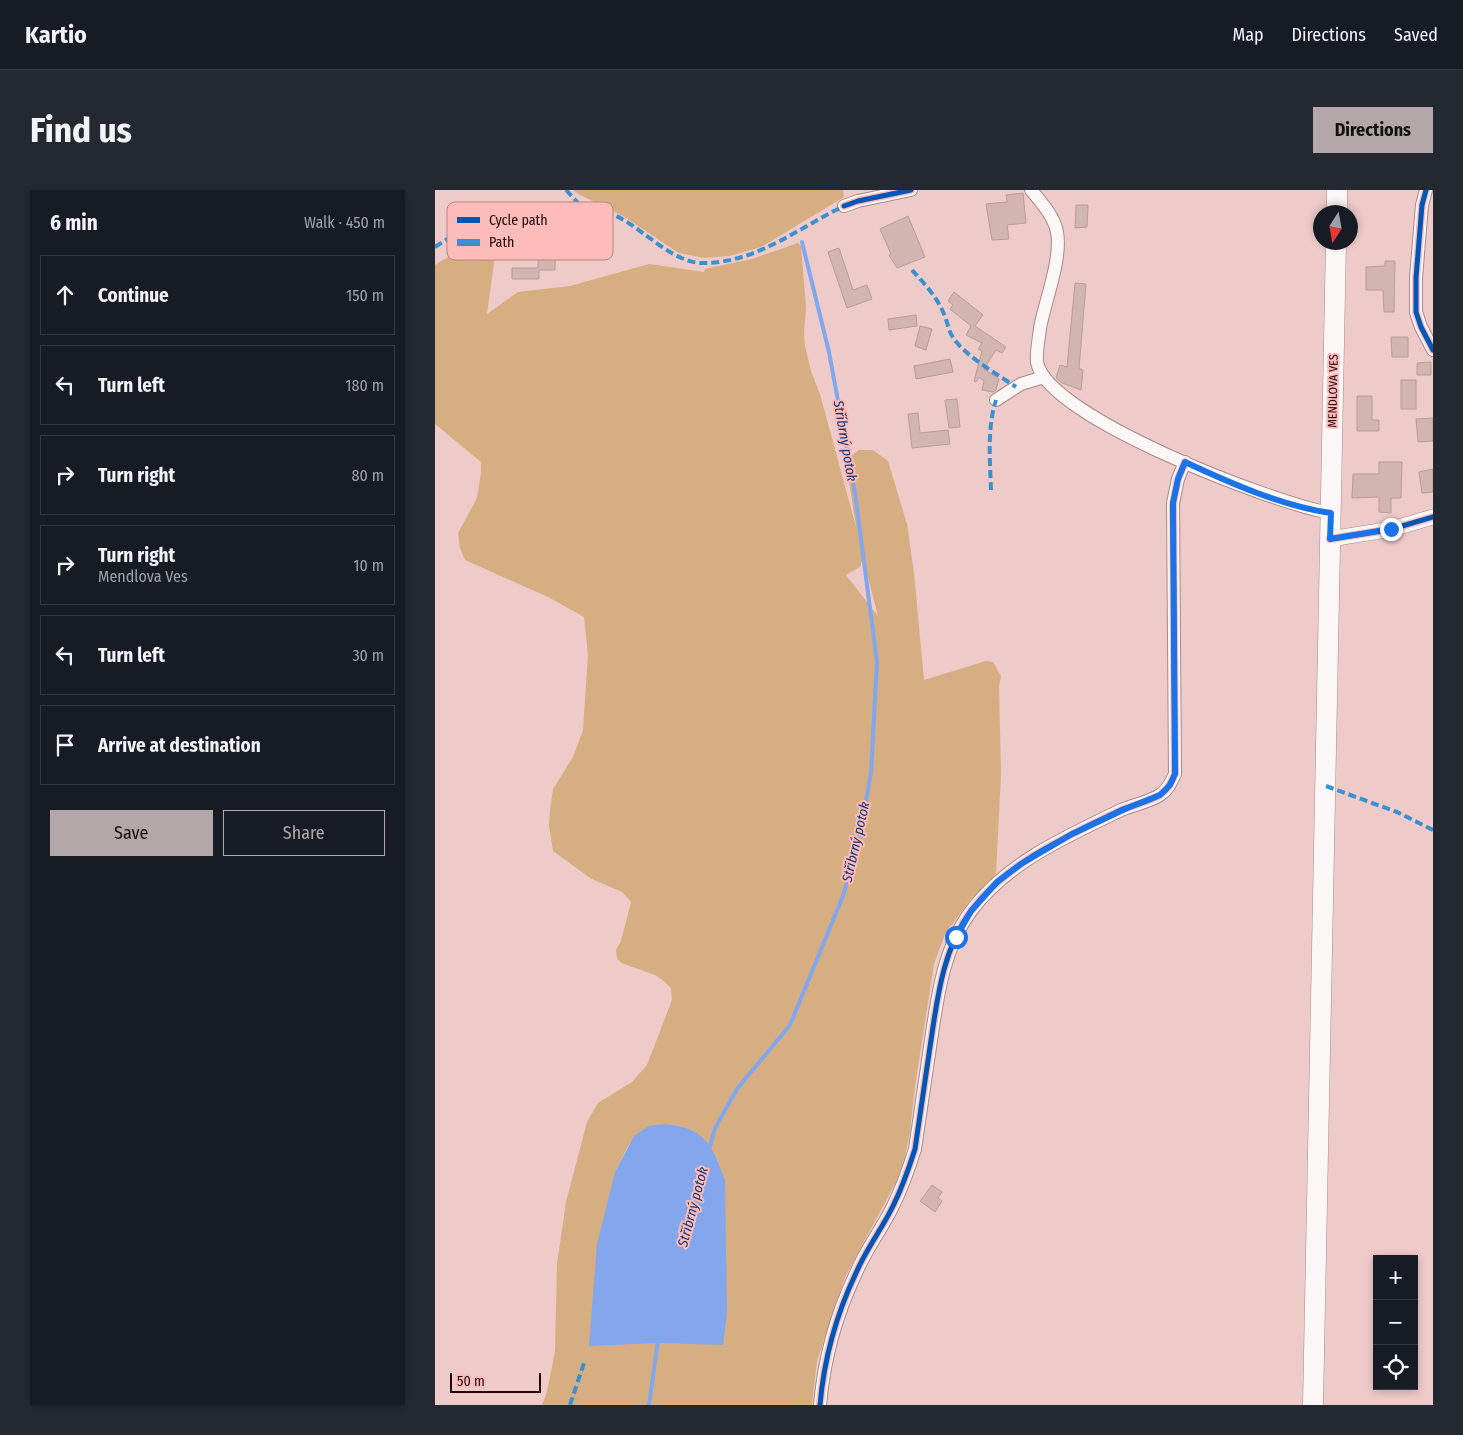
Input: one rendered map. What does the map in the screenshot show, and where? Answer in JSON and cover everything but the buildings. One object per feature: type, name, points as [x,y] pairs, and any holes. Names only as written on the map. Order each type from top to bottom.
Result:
[{"type":"main road","points":[[1334,191],[1336,205]]},
{"type":"main road","name":"MENDLOVA VES","points":[[1313,1405],[1336,250]]},
{"type":"street","points":[[844,206],[858,201],[911,190]]},
{"type":"street","points":[[1031,190],[1048,212],[1057,232],[1056,258],[1042,319],[1037,351],[1037,362],[1040,372],[1044,377],[1076,406],[1147,446],[1274,498],[1304,508],[1331,513]]},
{"type":"street","points":[[1426,190],[1422,205],[1416,278],[1416,312],[1421,327],[1433,350]]},
{"type":"street","points":[[997,400],[1021,384],[1044,377]]},
{"type":"street","points":[[820,1405],[827,1354],[842,1306],[856,1272],[893,1206],[907,1174],[915,1149],[943,970],[963,924],[971,911],[997,882],[1021,864],[1072,834],[1160,795],[1170,785],[1175,774],[1173,503],[1178,479],[1185,462]]},
{"type":"street","points":[[1330,539],[1391,529],[1433,516]]},
{"type":"shaded area","points":[[573,190],[843,190],[844,197],[761,247],[729,256],[704,258],[679,253],[613,211],[613,202],[594,202]]},
{"type":"shaded area","points":[[798,243],[801,246],[806,307],[805,346],[856,527],[848,475],[848,458],[859,450],[873,450],[888,461],[907,524],[914,573],[924,680],[986,661],[993,662],[1001,676],[999,687],[1001,774],[996,874],[970,900],[945,934],[934,964],[915,1086],[910,1132],[904,1161],[896,1182],[845,1277],[817,1361],[812,1405],[542,1405],[547,1392],[555,1351],[557,1264],[566,1202],[587,1122],[598,1103],[632,1082],[647,1065],[672,1000],[671,988],[655,975],[621,963],[617,958],[616,950],[621,941],[631,902],[622,892],[590,878],[553,851],[549,826],[553,789],[573,757],[583,730],[588,655],[584,617],[548,597],[465,560],[460,548],[458,533],[477,498],[481,462],[435,424],[435,265],[447,258],[447,260],[494,260],[487,314],[518,292],[570,286],[649,264],[704,272],[705,269],[752,259]],"holes":[[[863,558],[878,616],[846,575],[860,567]],[[664,1124],[674,1125],[697,1134],[708,1145],[718,1161],[723,1344],[657,1343],[615,1172],[632,1140],[644,1130]]]},
{"type":"water","points":[[664,1124],[689,1129],[705,1140],[716,1157],[725,1181],[727,1312],[723,1345],[657,1343],[589,1346],[597,1244],[615,1172],[634,1136],[649,1126]]},
{"type":"waterway","name":"Stříbrný potok","points":[[709,1150],[715,1128],[737,1089],[790,1025],[843,896],[860,834],[871,773],[877,662],[855,493],[829,352],[802,242]]},
{"type":"waterway","name":"Stříbrný potok","points":[[649,1405],[658,1340]]},
{"type":"marked path","points":[[566,190],[577,202]]},
{"type":"marked path","points":[[613,215],[670,252],[681,258],[701,263],[721,262],[740,258],[758,251],[844,206]]},
{"type":"marked path","points":[[435,247],[447,240]]},
{"type":"marked path","points":[[912,270],[938,302],[950,333],[960,346],[983,365],[1016,387]]},
{"type":"marked path","points":[[991,490],[990,433],[996,400]]},
{"type":"marked path","points":[[1326,786],[1397,812],[1433,830]]},
{"type":"marked path","points":[[570,1405],[584,1363]]},
{"type":"cycle path","points":[[844,206],[858,201],[911,190]]},
{"type":"cycle path","points":[[1426,190],[1422,205],[1416,278],[1416,312],[1421,327],[1433,350]]},
{"type":"cycle path","points":[[820,1405],[828,1354],[837,1321],[860,1264],[896,1199],[915,1149],[938,994],[947,959],[961,926],[986,894],[1020,864],[1080,830],[1121,810],[1146,802],[1160,795],[1171,783],[1175,774],[1173,503],[1178,479],[1185,462]]},
{"type":"cycle path","points":[[1330,539],[1392,529],[1433,517]]},
{"type":"route","points":[[956,937],[971,911],[997,882],[1021,864],[1072,834],[1160,795],[1170,785],[1175,774],[1173,503],[1175,489],[1185,462],[1212,475],[1274,498],[1304,508],[1331,513],[1330,539],[1391,529]]}]
